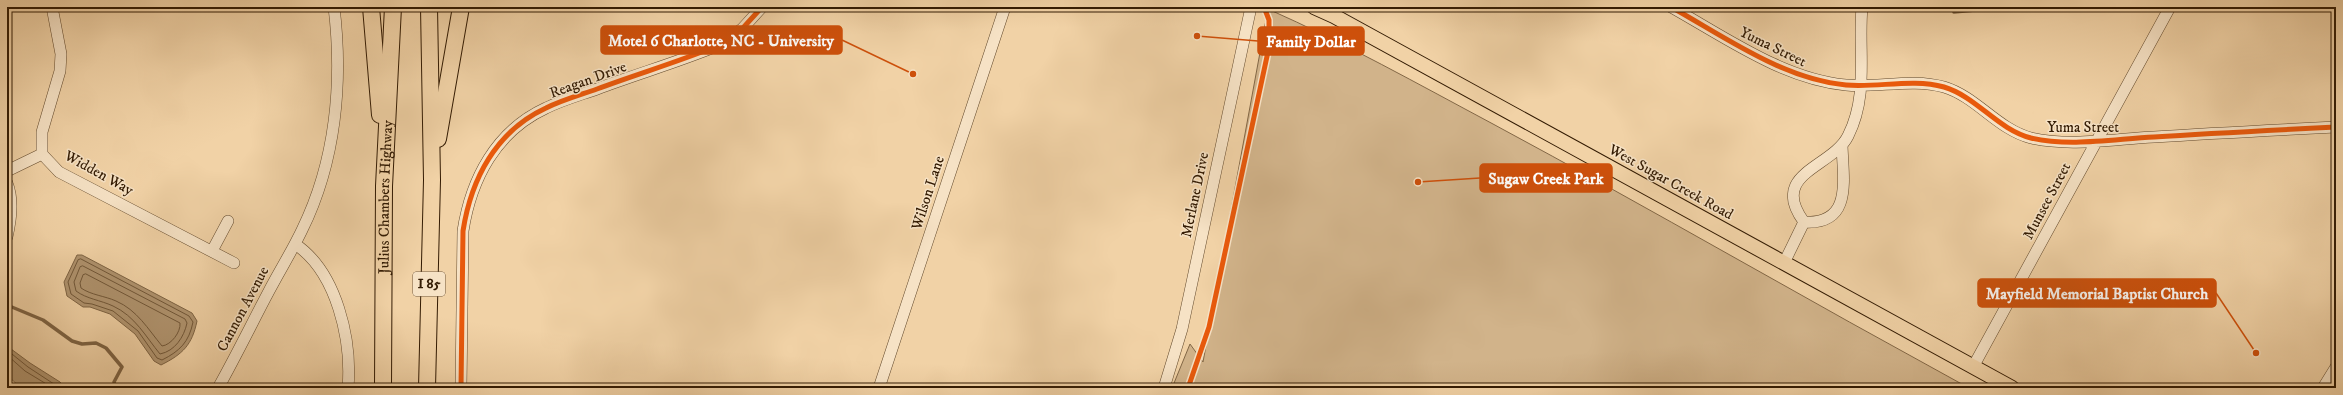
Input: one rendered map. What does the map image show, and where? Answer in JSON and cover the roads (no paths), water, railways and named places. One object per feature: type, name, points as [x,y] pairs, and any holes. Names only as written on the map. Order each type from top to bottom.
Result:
[{"type":"highway","points":[[371,7],[384,186]]},
{"type":"highway","name":"Julius Chambers Highway","points":[[383,388],[384,186],[393,7]]},
{"type":"highway","name":"I 85","points":[[427,388],[432,180],[429,7]]},
{"type":"highway","points":[[432,180],[461,7]]},
{"type":"main road","name":"West Sugar Creek Road","points":[[1314,7],[1334,16],[2012,388]]},
{"type":"street","name":"Widden Way","points":[[52,7],[61,54],[60,71],[42,132],[42,154],[60,172],[234,263]]},
{"type":"street","name":"Cannon Avenue","points":[[218,388],[303,228],[323,169],[336,108],[338,45],[334,7]]},
{"type":"street","name":"Reagan Drive","points":[[460,388],[463,231],[473,187],[495,149],[517,126],[544,108],[717,46],[742,29],[762,7]]},
{"type":"street","name":"Wilson Lane","points":[[879,388],[1005,7]]},
{"type":"street","name":"Merlane Drive","points":[[1164,388],[1182,328],[1251,7]]},
{"type":"street","name":"Yuma Street","points":[[1671,7],[1753,52],[1800,75],[1822,82],[1861,85],[1917,83],[1944,87],[1969,99],[2007,128],[2024,136],[2050,141],[2098,140],[2336,127]]},
{"type":"street","points":[[1804,222],[1816,222],[1828,219],[1837,212],[1843,200],[1842,145],[1857,112],[1861,85],[1862,7]]},
{"type":"street","name":"Munsee Street","points":[[1973,367],[2170,7]]},
{"type":"street","points":[[1804,222],[1796,211],[1793,194],[1800,177],[1842,145]]},
{"type":"street","points":[[7,171],[42,154]]},
{"type":"street","points":[[7,183],[10,201],[10,220],[7,236]]},
{"type":"street","points":[[212,251],[228,221]]},
{"type":"street","points":[[1784,263],[1804,222]]},
{"type":"street","points":[[295,244],[318,264],[339,308],[347,355],[348,388]]},
{"type":"street","points":[[2323,388],[2336,367]]},
{"type":"water","points":[[77,255],[82,255],[192,313],[197,321],[195,329],[189,343],[181,353],[161,365],[154,361],[135,334],[110,314],[90,307],[83,307],[67,296],[64,282]]},
{"type":"water","points":[[7,346],[60,382],[66,388],[21,388],[7,375]]},
{"type":"waterway","points":[[1954,12],[2007,7]]},
{"type":"waterway","points":[[7,305],[43,320],[72,341],[82,344],[96,343],[106,348],[122,367],[114,382],[116,388]]},
{"type":"place","name":"Family Dollar","points":[[1197,36]]},
{"type":"place","name":"Motel 6 Charlotte, NC - University","points":[[913,74]]},
{"type":"place","name":"Sugaw Creek Park","points":[[1418,182]]},
{"type":"place","name":"Mayfield Memorial Baptist Church","points":[[2256,353]]}]
